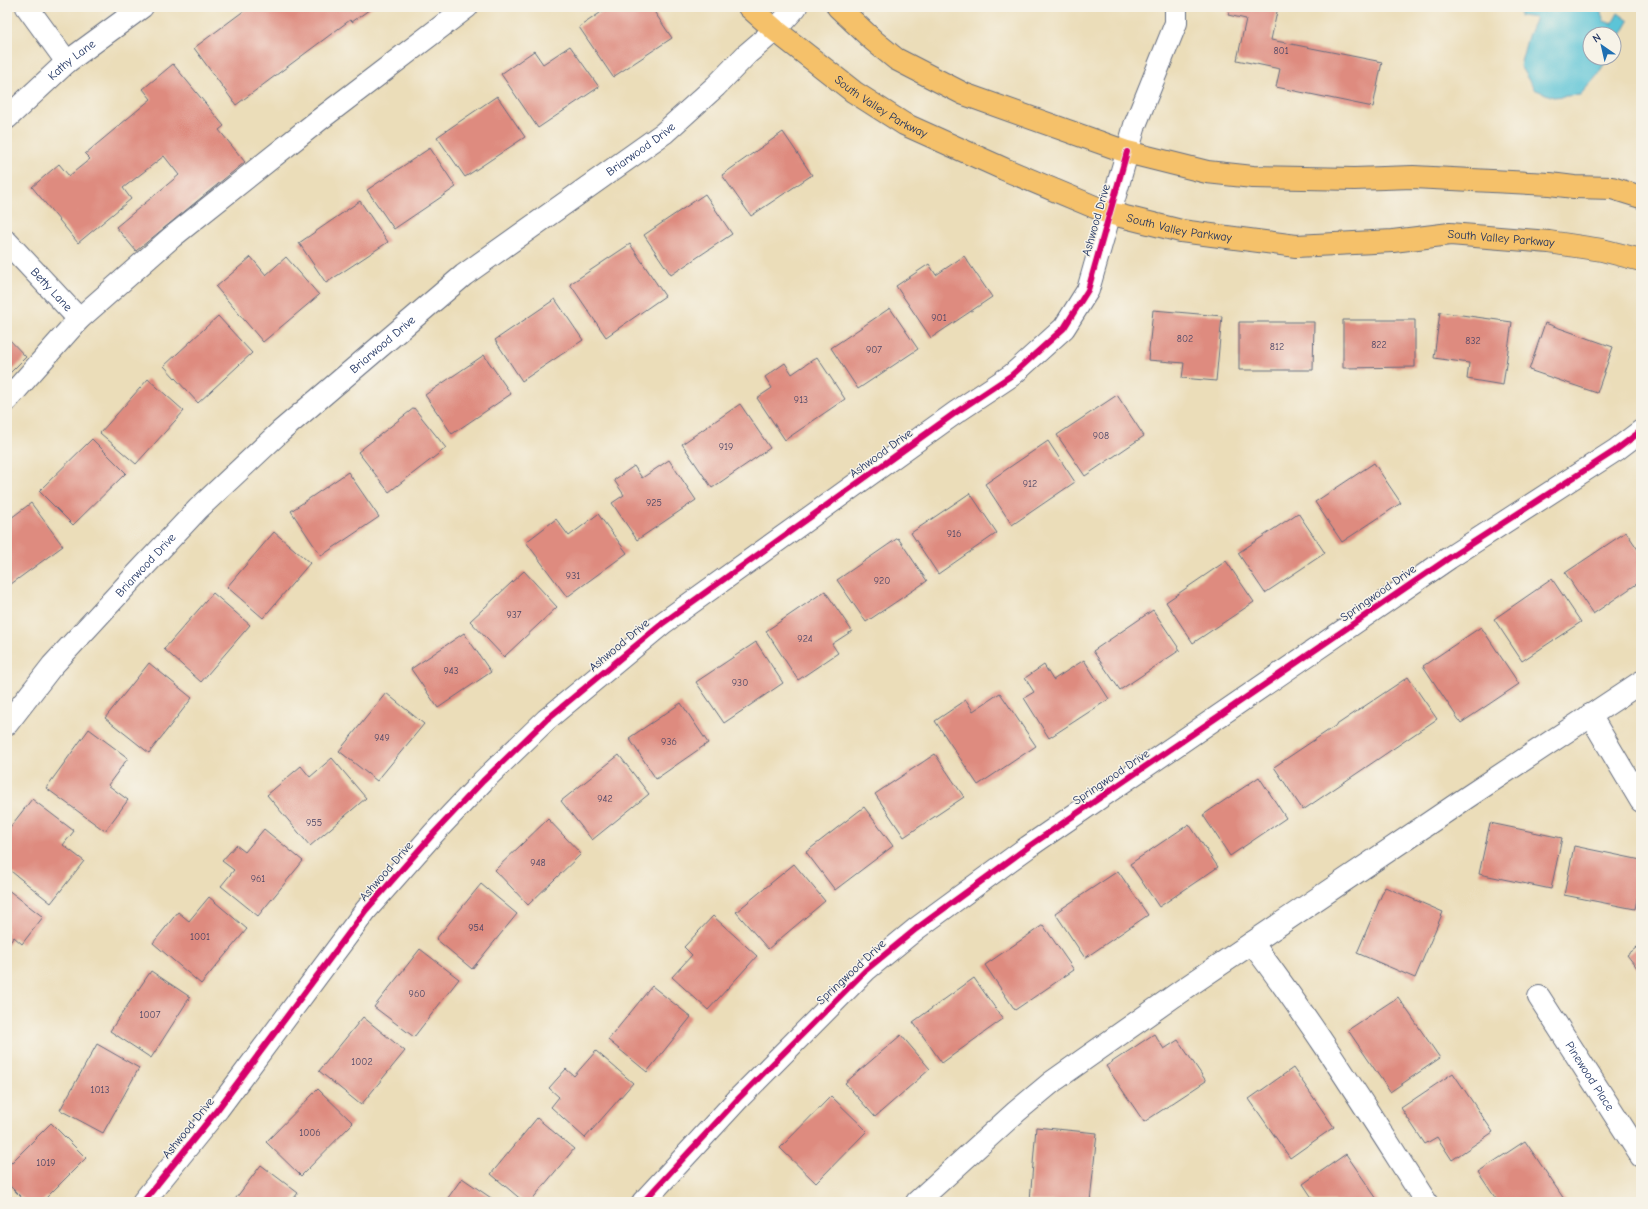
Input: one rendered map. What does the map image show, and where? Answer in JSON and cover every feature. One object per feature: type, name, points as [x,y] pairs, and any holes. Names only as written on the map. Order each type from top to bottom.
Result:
[{"type":"main road","name":"South Valley Parkway","points":[[749,7],[775,30],[854,92],[904,124],[1004,170],[1109,213],[1181,230],[1296,246],[1394,242],[1450,234],[1549,242],[1602,250],[1641,260]]},
{"type":"main road","points":[[838,7],[874,41],[896,59],[964,94],[1127,152],[1207,172],[1253,177],[1413,177],[1550,184],[1574,187],[1612,188],[1641,197]]},
{"type":"street","points":[[27,7],[67,62]]},
{"type":"street","name":"Kathy Lane","points":[[7,118],[67,62],[142,7]]},
{"type":"street","points":[[7,400],[79,319],[178,232],[319,120],[467,7]]},
{"type":"street","name":"Briarwood Drive","points":[[7,724],[52,666],[141,569],[198,509],[281,431],[464,276],[664,133],[716,86],[747,54],[775,30],[796,7]]},
{"type":"street","name":"Ashwood Drive","points":[[143,1202],[218,1109],[366,910],[483,781],[546,720],[663,623],[948,418],[1012,375],[1064,328],[1088,290],[1135,125],[1176,23],[1176,7]]},
{"type":"street","name":"Betty Lane","points":[[7,242],[79,319]]},
{"type":"street","name":"Springwood Drive","points":[[643,1202],[738,1099],[866,970],[916,929],[1028,847],[1448,558],[1616,450],[1641,431]]},
{"type":"street","points":[[917,1202],[1016,1112],[1052,1082],[1184,989],[1641,682]]},
{"type":"street","points":[[1590,715],[1641,801]]},
{"type":"street","points":[[1252,943],[1285,987],[1321,1040],[1426,1202]]},
{"type":"street","name":"Pinewood Place","points":[[1539,997],[1641,1156]]},
{"type":"water","points":[[1520,7],[1599,7],[1604,21],[1612,24],[1618,13],[1629,21],[1622,33],[1622,26],[1582,26],[1582,66],[1603,66],[1596,77],[1580,95],[1553,97],[1534,89],[1520,66],[1528,36],[1536,18],[1520,16]]},
{"type":"building","points":[[249,7],[373,7],[352,22],[350,20],[236,105],[194,48]]},
{"type":"building","points":[[609,7],[651,7],[672,38],[613,77],[579,27]]},
{"type":"building","points":[[1230,7],[1278,7],[1271,40],[1382,62],[1373,107],[1276,87],[1280,69],[1237,60],[1246,19],[1228,15]]},
{"type":"building","points":[[570,46],[599,87],[538,128],[501,74],[534,51],[543,64]]},
{"type":"building","points":[[173,64],[224,126],[219,130],[245,162],[136,251],[116,227],[179,175],[164,156],[123,188],[131,199],[78,243],[32,187],[59,164],[69,176],[90,159],[85,154],[151,99],[143,89]]},
{"type":"building","points":[[497,96],[525,137],[465,177],[437,137]]},
{"type":"building","points":[[783,132],[812,175],[751,216],[722,175]]},
{"type":"building","points":[[430,148],[456,187],[394,229],[367,190]]},
{"type":"building","points":[[705,194],[732,234],[671,275],[644,235]]},
{"type":"building","points":[[360,201],[388,242],[326,283],[299,243]]},
{"type":"building","points":[[630,244],[665,296],[606,337],[570,284]]},
{"type":"building","points":[[964,256],[992,297],[931,338],[896,286],[929,264],[936,275]]},
{"type":"building","points":[[251,257],[266,275],[286,257],[319,295],[263,342],[216,287]]},
{"type":"building","points":[[555,299],[583,340],[522,381],[495,340]]},
{"type":"building","points":[[890,308],[918,349],[858,389],[831,348]]},
{"type":"building","points":[[1153,310],[1222,316],[1216,381],[1182,378],[1184,363],[1148,360]]},
{"type":"building","points":[[1440,312],[1512,322],[1503,385],[1467,379],[1469,363],[1434,358]]},
{"type":"building","points":[[218,316],[252,353],[198,403],[164,366]]},
{"type":"building","points":[[1343,320],[1415,320],[1415,367],[1343,368]]},
{"type":"building","points":[[1239,322],[1314,322],[1313,370],[1239,370]]},
{"type":"building","points":[[1545,323],[1613,347],[1597,393],[1529,370]]},
{"type":"building","points":[[7,337],[26,357],[7,376]]},
{"type":"building","points":[[484,355],[511,394],[452,434],[425,395]]},
{"type":"building","points":[[817,357],[845,399],[785,440],[757,398],[772,388],[765,377],[785,363],[792,374]]},
{"type":"building","points":[[148,379],[184,411],[136,464],[100,433]]},
{"type":"building","points":[[1117,395],[1144,436],[1085,476],[1057,435]]},
{"type":"building","points":[[740,404],[770,448],[712,488],[682,444]]},
{"type":"building","points":[[414,408],[446,448],[389,492],[358,452]]},
{"type":"building","points":[[92,439],[126,473],[73,525],[39,491]]},
{"type":"building","points":[[1048,441],[1075,482],[1012,525],[985,484]]},
{"type":"building","points":[[669,460],[696,500],[637,540],[612,503],[624,495],[614,480],[634,466],[642,478]]},
{"type":"building","points":[[1374,463],[1401,503],[1342,542],[1315,502]]},
{"type":"building","points":[[348,472],[379,517],[321,556],[291,511]]},
{"type":"building","points":[[970,493],[997,533],[938,574],[911,533]]},
{"type":"building","points":[[31,503],[63,546],[7,587],[7,521]]},
{"type":"building","points":[[1298,513],[1325,553],[1265,593],[1238,553]]},
{"type":"building","points":[[598,514],[627,553],[567,597],[526,542],[556,519],[569,536]]},
{"type":"building","points":[[274,532],[310,563],[263,618],[227,587]]},
{"type":"building","points":[[1626,532],[1641,554],[1641,581],[1593,614],[1565,573]]},
{"type":"building","points":[[898,538],[927,581],[866,622],[837,580]]},
{"type":"building","points":[[1226,561],[1254,602],[1193,643],[1166,602]]},
{"type":"building","points":[[524,571],[557,607],[504,657],[470,621]]},
{"type":"building","points":[[1552,579],[1581,622],[1522,661],[1494,619]]},
{"type":"building","points":[[825,591],[852,631],[832,644],[838,653],[798,680],[766,631]]},
{"type":"building","points":[[213,593],[250,625],[201,682],[164,649]]},
{"type":"building","points":[[1153,610],[1180,650],[1120,690],[1093,651]]},
{"type":"building","points":[[1481,627],[1519,684],[1461,723],[1423,666]]},
{"type":"building","points":[[464,633],[491,672],[438,708],[411,669]]},
{"type":"building","points":[[756,642],[783,683],[724,723],[696,682]]},
{"type":"building","points":[[1084,660],[1109,699],[1049,738],[1024,698],[1034,692],[1025,678],[1044,665],[1053,680]]},
{"type":"building","points":[[149,663],[192,698],[149,753],[105,718]]},
{"type":"building","points":[[1408,677],[1437,719],[1303,810],[1274,767]]},
{"type":"building","points":[[386,693],[424,724],[377,781],[339,751]]},
{"type":"building","points":[[1000,693],[1036,746],[978,785],[935,721],[966,700],[973,711]]},
{"type":"building","points":[[681,703],[708,743],[656,779],[629,738]]},
{"type":"building","points":[[89,729],[128,758],[108,785],[128,800],[105,831],[46,788]]},
{"type":"building","points":[[935,754],[964,797],[904,837],[875,794]]},
{"type":"building","points":[[619,755],[649,794],[592,840],[561,801]]},
{"type":"building","points":[[332,758],[366,798],[310,846],[267,795],[301,766],[310,777]]},
{"type":"building","points":[[1259,777],[1286,818],[1230,856],[1203,815]]},
{"type":"building","points":[[32,799],[74,831],[63,845],[84,861],[51,903],[7,868],[7,831]]},
{"type":"building","points":[[864,807],[893,846],[835,890],[806,852]]},
{"type":"building","points":[[548,819],[581,854],[528,905],[495,870]]},
{"type":"building","points":[[1490,823],[1562,838],[1551,889],[1479,874]]},
{"type":"building","points":[[1189,824],[1218,867],[1159,907],[1130,864]]},
{"type":"building","points":[[264,829],[303,861],[258,916],[221,886],[234,870],[222,861],[236,845],[245,852]]},
{"type":"building","points":[[1574,846],[1641,860],[1641,880],[1635,909],[1564,895]]},
{"type":"building","points":[[794,864],[825,901],[768,949],[736,912]]},
{"type":"building","points":[[1118,871],[1148,915],[1085,958],[1055,913]]},
{"type":"building","points":[[481,884],[517,914],[472,969],[436,939]]},
{"type":"building","points":[[1385,887],[1443,912],[1415,978],[1357,953]]},
{"type":"building","points":[[7,889],[43,917],[22,944],[14,937],[7,946]]},
{"type":"building","points":[[209,897],[247,929],[201,984],[153,943],[178,912],[189,921]]},
{"type":"building","points":[[713,916],[757,956],[708,1010],[672,977],[692,955],[684,947]]},
{"type":"building","points":[[1043,925],[1074,970],[1015,1010],[985,965]]},
{"type":"building","points":[[1641,944],[1641,973],[1627,955]]},
{"type":"building","points":[[420,949],[459,979],[414,1037],[374,1007]]},
{"type":"building","points":[[151,971],[190,997],[151,1058],[110,1031]]},
{"type":"building","points":[[974,978],[1003,1019],[942,1063],[913,1022]]},
{"type":"building","points":[[652,986],[691,1017],[647,1072],[608,1040]]},
{"type":"building","points":[[1398,997],[1440,1058],[1390,1092],[1348,1030]]},
{"type":"building","points":[[363,1017],[405,1051],[361,1105],[319,1071]]},
{"type":"building","points":[[1154,1034],[1164,1049],[1178,1040],[1206,1081],[1144,1122],[1106,1066]]},
{"type":"building","points":[[901,1035],[930,1069],[875,1117],[845,1083]]},
{"type":"building","points":[[97,1044],[139,1068],[103,1133],[60,1110]]},
{"type":"building","points":[[596,1051],[633,1083],[585,1138],[551,1107],[559,1097],[549,1088],[566,1069],[574,1076]]},
{"type":"building","points":[[1293,1068],[1334,1127],[1290,1158],[1249,1099]]},
{"type":"building","points":[[1453,1073],[1493,1132],[1452,1160],[1437,1137],[1425,1144],[1401,1108]]},
{"type":"building","points":[[318,1089],[353,1123],[301,1176],[266,1142]]},
{"type":"building","points":[[831,1096],[867,1131],[816,1183],[780,1148]]},
{"type":"building","points":[[537,1118],[574,1149],[530,1202],[524,1202],[491,1174]]},
{"type":"building","points":[[51,1123],[86,1158],[42,1202],[26,1202],[7,1183],[7,1167]]},
{"type":"building","points":[[1036,1127],[1097,1133],[1090,1202],[1030,1201]]},
{"type":"building","points":[[1525,1141],[1566,1202],[1498,1202],[1478,1172]]},
{"type":"building","points":[[1346,1154],[1379,1202],[1315,1202],[1303,1184]]},
{"type":"building","points":[[261,1165],[298,1193],[291,1202],[233,1202]]},
{"type":"building","points":[[462,1178],[497,1202],[445,1202]]},
{"type":"cycle path","points":[[143,1202],[218,1109],[366,910],[434,833],[483,781],[546,720],[663,623],[955,413],[1012,375],[1064,328],[1088,290],[1127,152]]},
{"type":"cycle path","points":[[643,1202],[738,1099],[866,970],[916,929],[1028,847],[1449,558],[1616,450],[1641,431]]}]
